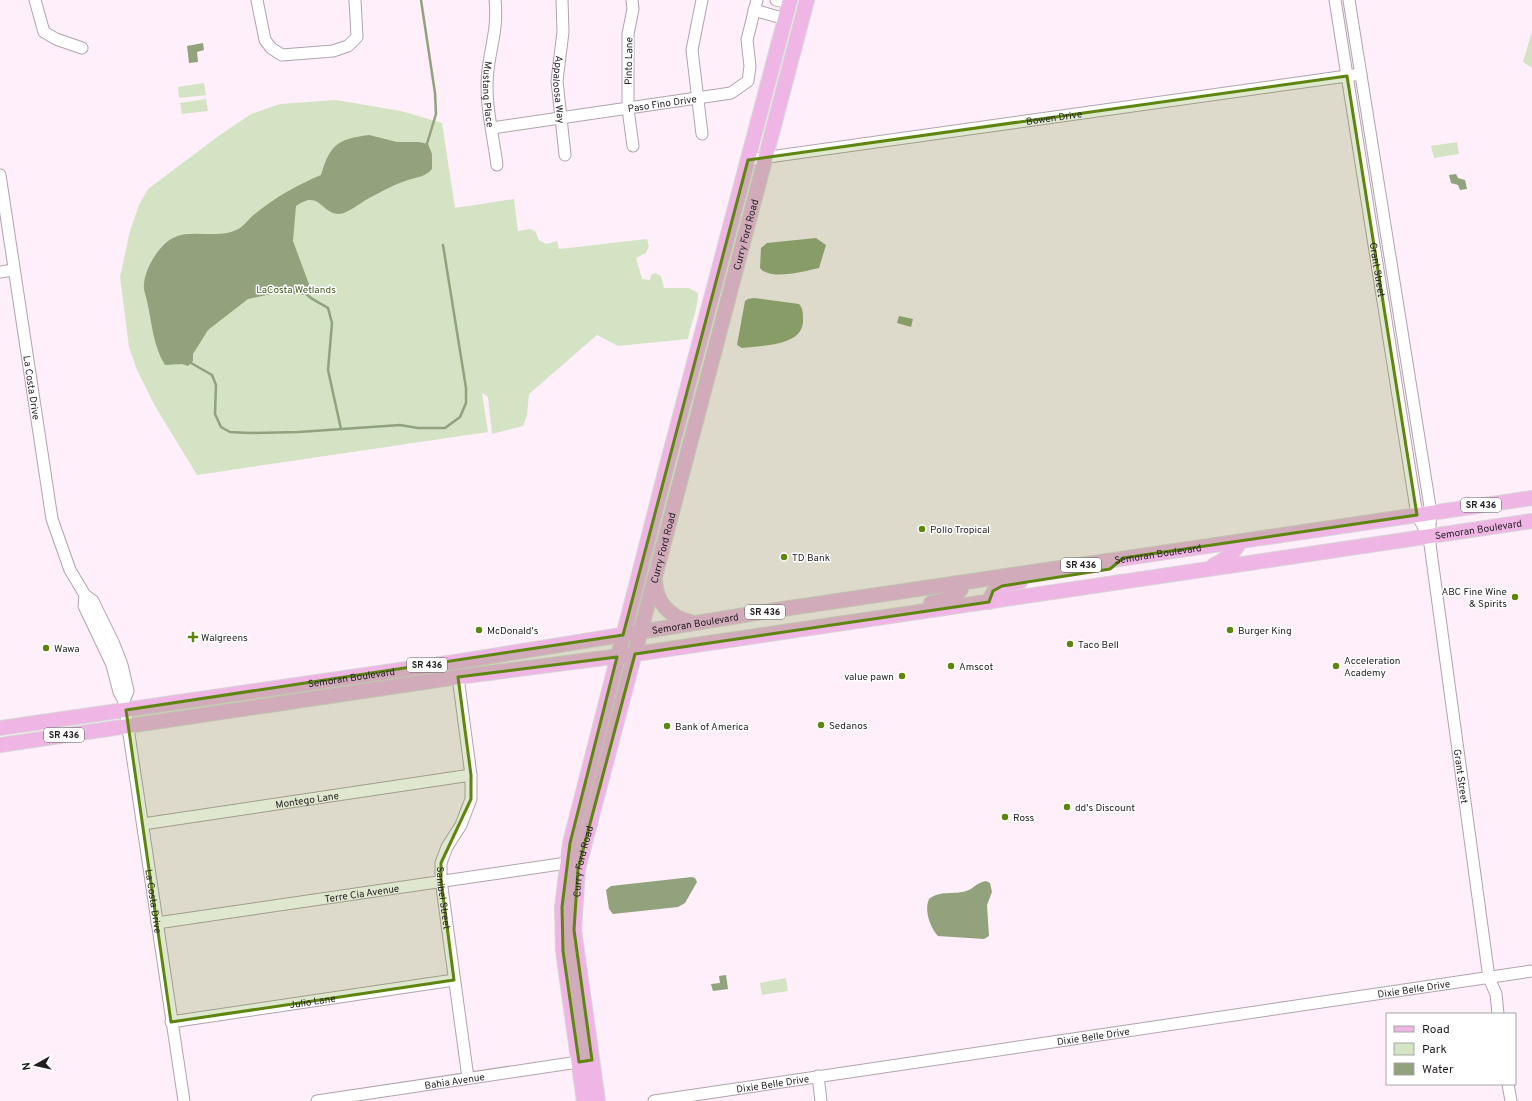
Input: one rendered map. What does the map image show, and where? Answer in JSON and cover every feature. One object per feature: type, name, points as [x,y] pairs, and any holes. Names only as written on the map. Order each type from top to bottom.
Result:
[{"type":"main road","name":"Curry Ford Road","points":[[598,1101],[585,1061],[563,951],[562,907],[570,843],[617,657],[785,19],[795,1]]},
{"type":"main road","name":"Curry Ford Road","points":[[584,1101],[585,1061],[574,930],[578,869],[782,91],[786,57],[794,24],[795,1]]},
{"type":"main road","points":[[709,370],[704,356],[716,306],[716,280]]},
{"type":"main road","points":[[683,470],[682,454],[699,384],[692,370]]},
{"type":"main road","name":"Semoran Boulevard","points":[[0,728],[125,705],[455,662],[694,623],[1532,498]]},
{"type":"main road","name":"Semoran Boulevard","points":[[0,745],[458,677],[617,657],[1532,521]]},
{"type":"main road","points":[[1204,569],[1227,558],[1237,548],[1240,541]]},
{"type":"main road","points":[[989,602],[993,591],[1002,586],[1110,569],[1116,566],[1123,558]]},
{"type":"main road","points":[[655,577],[656,590],[664,608],[677,617],[694,623]]},
{"type":"main road","points":[[916,613],[931,603],[944,601],[958,594],[961,589],[960,583]]},
{"type":"main road","points":[[567,863],[571,868],[569,915],[574,930]]},
{"type":"street","points":[[35,0],[44,32],[56,39],[82,48]]},
{"type":"street","points":[[257,0],[264,40],[271,48],[282,55],[333,51],[348,46],[357,37],[356,5]]},
{"type":"street","name":"Mustang Place","points":[[495,0],[497,20],[487,81],[488,101],[497,165]]},
{"type":"street","name":"Appaloosa Way","points":[[562,0],[563,32],[557,81],[565,155]]},
{"type":"street","name":"Pinto Lane","points":[[632,0],[633,9],[628,34],[628,108],[633,146]]},
{"type":"street","points":[[702,0],[692,50],[702,134]]},
{"type":"street","name":"Grant Street","points":[[1335,0],[1394,379],[1417,515],[1429,536]]},
{"type":"street","name":"Grant Street","points":[[1349,0],[1408,377],[1431,513],[1429,536],[1489,978],[1496,994],[1498,1013]]},
{"type":"street","points":[[756,5],[785,19]]},
{"type":"street","name":"Paso Fino Drive","points":[[492,128],[731,93],[748,81],[750,66],[747,40],[756,5]]},
{"type":"street","name":"Bowen Drive","points":[[748,160],[1361,74]]},
{"type":"street","points":[[1362,168],[1375,166]]},
{"type":"street","name":"La Costa Drive","points":[[0,175],[52,519],[70,570],[85,595],[93,601],[114,644],[122,665],[128,690],[125,705]]},
{"type":"street","points":[[1365,188],[1378,186]]},
{"type":"street","points":[[0,272],[14,270]]},
{"type":"street","points":[[1380,290],[1394,288]]},
{"type":"street","points":[[1394,379],[1408,377]]},
{"type":"street","name":"La Costa Drive","points":[[85,595],[84,606],[100,636],[112,665],[119,692],[125,705],[171,1022],[184,1101]]},
{"type":"street","points":[[100,636],[105,641],[114,644]]},
{"type":"street","name":"Sanibel Street","points":[[458,677],[471,775],[471,799],[461,825],[447,847],[441,863],[441,880],[468,1078]]},
{"type":"street","name":"Montego Lane","points":[[143,824],[471,775]]},
{"type":"street","name":"Terre Cia Avenue","points":[[157,923],[441,880],[567,863]]},
{"type":"street","name":"Dixie Belle Drive","points":[[654,1101],[1532,971]]},
{"type":"street","name":"Julio Lane","points":[[171,1022],[454,980]]},
{"type":"street","name":"Bahia Avenue","points":[[317,1101],[585,1061]]},
{"type":"street","points":[[818,1076],[821,1101]]},
{"type":"street","points":[[1508,1085],[1511,1101]]},
{"type":"highlighted area","points":[[1347,76],[1417,515],[1123,558],[1110,569],[1002,586],[993,591],[989,602],[635,654],[578,869],[574,930],[592,1060],[579,1062],[563,951],[562,907],[570,843],[617,657],[458,677],[471,775],[471,799],[441,863],[441,880],[454,980],[171,1022],[126,710],[623,635],[748,160]]},
{"type":"green space","points":[[1532,31],[1532,68],[1523,62]]},
{"type":"green space","points":[[204,83],[206,95],[179,98],[178,87]]},
{"type":"green space","points":[[206,99],[208,111],[182,114],[180,103]]},
{"type":"green space","name":"LaCosta Wetlands","points":[[336,100],[401,111],[442,123],[455,208],[514,199],[518,231],[530,229],[535,231],[539,240],[546,244],[557,241],[559,249],[647,239],[649,246],[646,253],[636,258],[642,279],[650,280],[651,275],[655,273],[661,276],[664,288],[689,288],[698,293],[696,310],[688,339],[618,346],[597,335],[529,394],[527,415],[523,426],[492,434],[488,397],[482,393],[488,432],[197,475],[155,406],[137,370],[129,347],[120,277],[130,231],[139,205],[148,189],[220,135],[251,114],[280,104]]},
{"type":"green space","points":[[1457,142],[1459,154],[1434,158],[1431,146]]},
{"type":"green space","points":[[786,978],[788,991],[762,995],[760,983]]},
{"type":"water","points":[[203,43],[204,50],[197,52],[198,62],[189,63],[187,46]]},
{"type":"water","points":[[369,135],[397,142],[419,142],[428,144],[432,154],[432,169],[424,175],[389,188],[351,210],[339,214],[333,213],[319,203],[310,200],[304,201],[296,206],[293,241],[310,287],[303,295],[281,292],[248,299],[208,330],[193,354],[193,361],[188,366],[182,364],[165,365],[155,342],[144,288],[147,271],[159,250],[169,240],[183,235],[233,232],[279,197],[295,187],[321,175],[328,157],[336,145],[349,139]]},
{"type":"water","points":[[1456,174],[1458,178],[1465,180],[1467,189],[1460,190],[1458,185],[1451,183],[1449,175]]},
{"type":"water","points":[[816,238],[826,245],[819,268],[779,275],[765,272],[760,268],[761,248],[767,243]]},
{"type":"water","points":[[754,298],[799,304],[803,319],[802,328],[797,335],[790,340],[770,345],[742,348],[737,345],[745,301]]},
{"type":"water","points":[[899,316],[913,319],[911,327],[897,323]]},
{"type":"water","points":[[692,877],[695,878],[697,882],[685,903],[678,907],[613,914],[609,909],[606,890],[611,886]]},
{"type":"water","points":[[986,881],[990,883],[992,892],[987,905],[989,936],[984,939],[938,936],[929,918],[927,908],[929,899],[933,896],[942,894],[966,891],[979,883]]},
{"type":"water","points":[[726,975],[728,989],[713,991],[711,984],[720,983],[719,976]]},
{"type":"waterway","points":[[421,0],[435,93],[436,114],[426,147]]},
{"type":"waterway","points":[[191,363],[212,375],[216,385],[215,414],[221,427],[230,432],[299,432],[400,425],[418,428],[445,428],[460,417],[466,403],[466,388],[443,245]]},
{"type":"waterway","points":[[305,293],[328,308],[332,323],[328,370],[341,429]]},
{"type":"place","name":"Pollo Tropical","points":[[922,529]]},
{"type":"place","name":"TD Bank","points":[[784,557]]},
{"type":"place","name":"ABC Fine Wine & Spirits","points":[[1515,597]]},
{"type":"place","name":"McDonald's","points":[[479,630]]},
{"type":"place","name":"Burger King","points":[[1230,630]]},
{"type":"place","name":"Walgreens","points":[[193,637]]},
{"type":"place","name":"Taco Bell","points":[[1070,644]]},
{"type":"place","name":"Wawa","points":[[46,648]]},
{"type":"place","name":"Amscot","points":[[951,666]]},
{"type":"place","name":"Acceleration Academy","points":[[1336,666]]},
{"type":"place","name":"value pawn","points":[[902,676]]},
{"type":"place","name":"Sedanos","points":[[821,725]]},
{"type":"place","name":"Bank of America","points":[[667,726]]},
{"type":"place","name":"dd's Discount","points":[[1067,807]]},
{"type":"place","name":"Ross","points":[[1005,817]]}]
